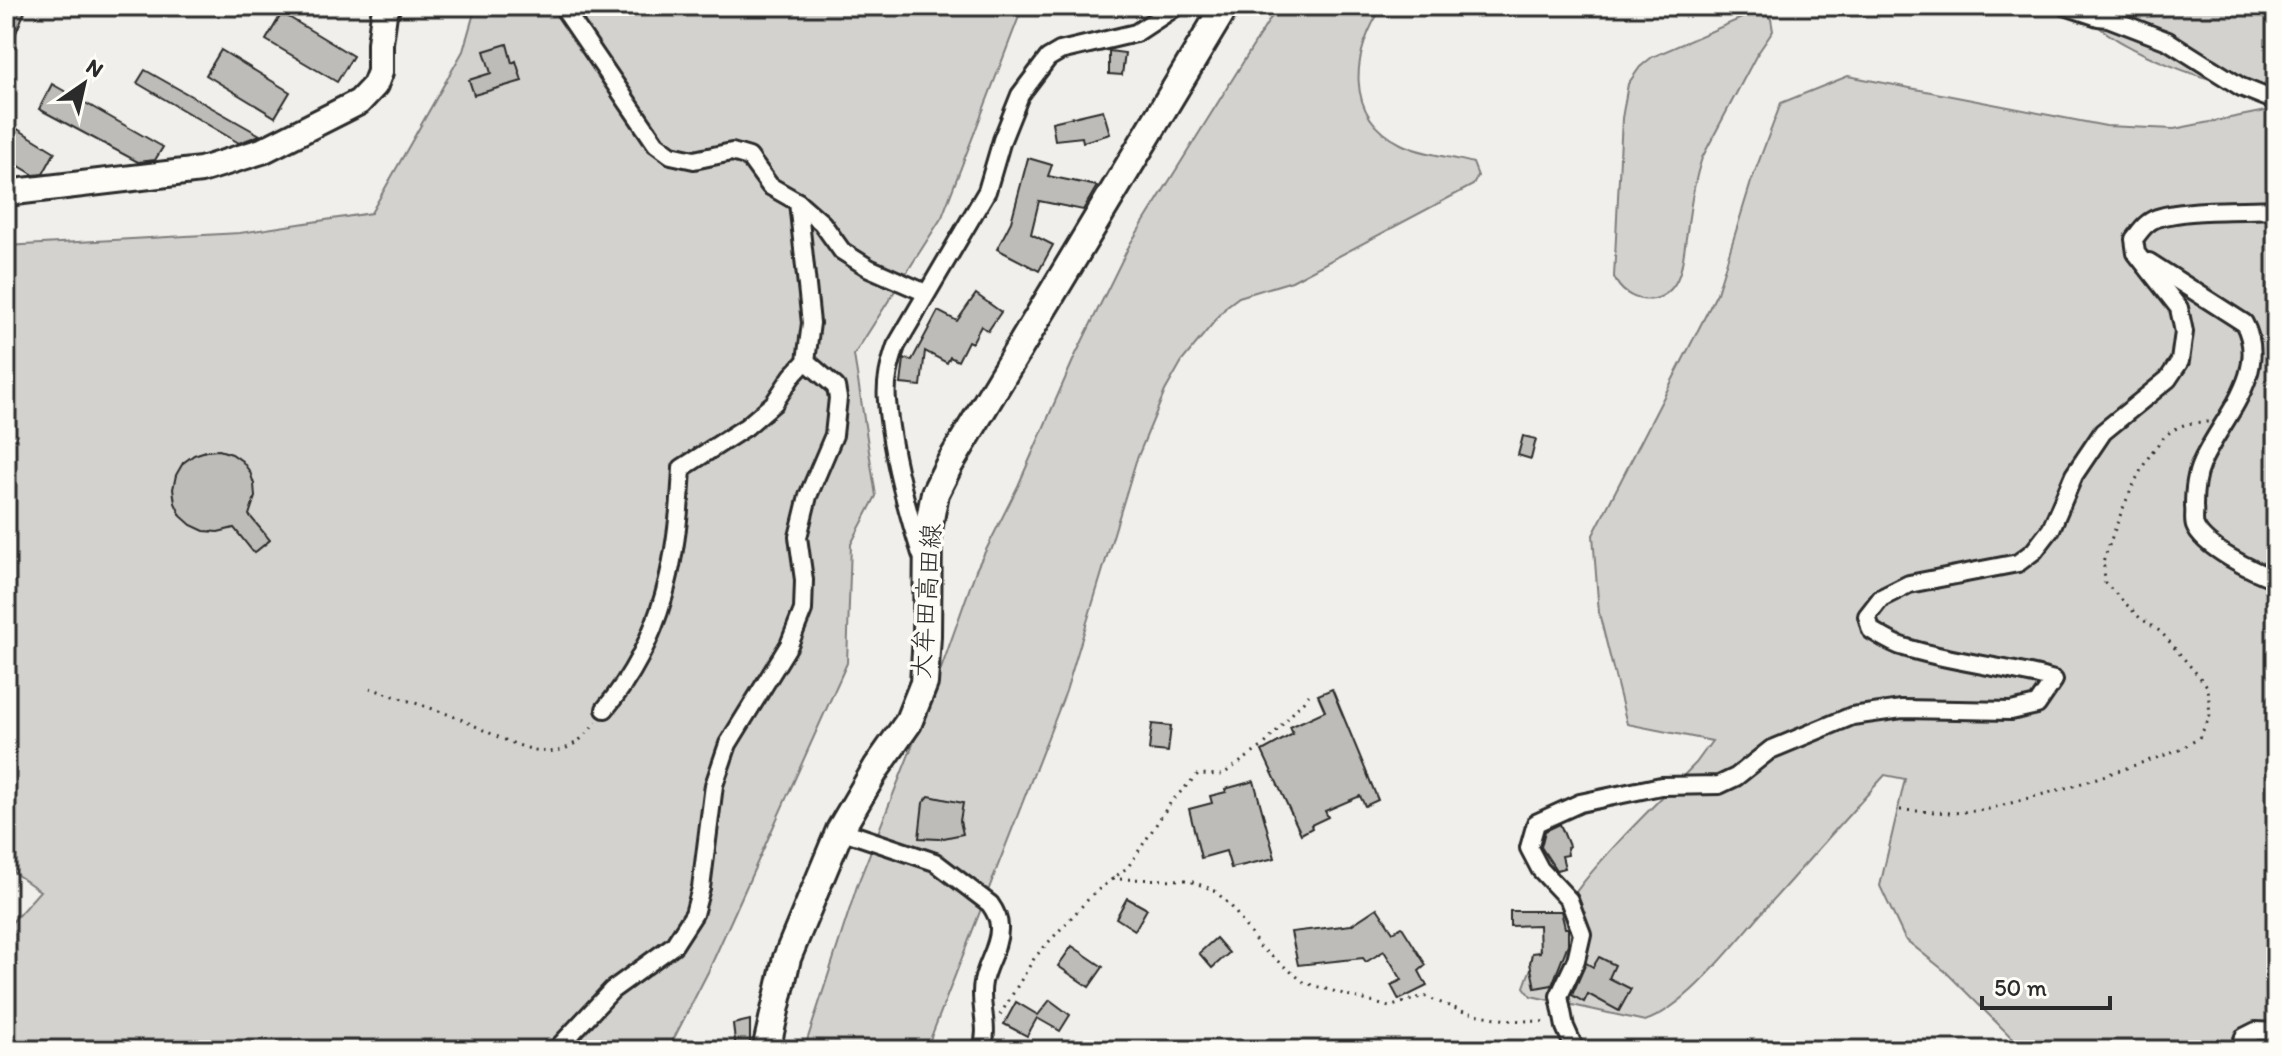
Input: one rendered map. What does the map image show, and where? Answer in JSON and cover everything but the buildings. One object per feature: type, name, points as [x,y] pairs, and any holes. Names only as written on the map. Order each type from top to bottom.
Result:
[{"type":"main road","name":"大牟田高田線","points":[[766,1050],[787,958],[840,830],[877,767],[908,723],[924,683],[928,530],[935,493],[1225,6]]},
{"type":"street","points":[[6,193],[201,170],[262,151],[359,102],[375,85],[380,72],[380,43],[388,6]]},
{"type":"street","points":[[562,6],[656,144],[671,155],[694,160],[732,152],[749,157],[770,186],[798,202],[822,223],[842,251],[869,268],[926,293]]},
{"type":"street","points":[[927,575],[902,481],[887,400],[889,368],[896,346],[987,191],[1020,95],[1048,58],[1060,51],[1136,33],[1177,6]]},
{"type":"street","points":[[2065,6],[2108,18],[2168,41],[2241,87],[2276,101]]},
{"type":"street","points":[[605,709],[623,688],[648,645],[666,593],[680,512],[682,468],[746,427],[774,403],[806,361],[811,323],[798,202]]},
{"type":"street","points":[[1572,1050],[1559,996],[1576,960],[1582,934],[1569,900],[1540,869],[1529,848],[1536,823],[1580,803],[1661,786],[1719,785],[1736,777],[1770,750],[1852,716],[1902,709],[2011,711],[2037,705],[2054,680],[2018,669],[1989,667],[1902,647],[1871,630],[1867,616],[1881,598],[1909,584],[2018,563],[2034,551],[2051,529],[2074,475],[2103,432],[2168,379],[2180,361],[2184,332],[2179,308],[2136,253],[2134,239],[2143,226],[2156,219],[2178,214],[2276,209]]},
{"type":"street","points":[[2136,253],[2244,323],[2252,337],[2251,364],[2237,403],[2200,465],[2194,492],[2195,527],[2212,546],[2252,570],[2276,579]]},
{"type":"street","points":[[556,1050],[612,990],[674,945],[694,914],[701,888],[714,785],[728,744],[789,645],[803,610],[804,580],[798,537],[808,496],[834,435],[838,398],[836,387],[806,361]]},
{"type":"street","points":[[840,830],[935,862],[990,904],[1000,923],[983,981],[981,1009],[984,1043]]},
{"type":"street","points":[[2239,1050],[2244,1037],[2256,1031],[2276,1032]]},
{"type":"path","points":[[1900,810],[1952,813],[1985,810],[2073,786],[2180,750],[2199,738],[2210,717],[2208,687],[2161,632],[2140,618],[2105,583],[2102,565],[2128,492],[2163,438],[2177,427],[2196,422],[2209,421],[2222,427]]},
{"type":"path","points":[[370,688],[457,718],[509,741],[554,752],[571,746],[588,733],[605,709]]},
{"type":"path","points":[[984,1043],[1035,957],[1094,893],[1128,867],[1171,802],[1198,774],[1222,775],[1263,746],[1309,695]]},
{"type":"path","points":[[1112,879],[1187,880],[1214,890],[1231,906],[1260,947],[1305,983],[1389,1007],[1424,996],[1464,1012],[1507,1020],[1543,1020],[1565,1027]]},
{"type":"shaded area","points":[[476,6],[1036,6],[1020,14],[942,217],[854,355],[876,496],[851,544],[847,663],[708,972],[668,1050],[6,1050],[6,929],[40,891],[6,867],[6,246],[240,233],[371,213],[463,51]]},
{"type":"shaded area","points":[[1278,6],[1383,6],[1372,24],[1360,62],[1359,81],[1369,117],[1382,132],[1401,144],[1418,151],[1473,163],[1478,176],[1473,185],[1292,281],[1239,297],[1227,306],[1182,361],[1165,391],[1136,461],[1066,691],[926,1050],[804,1050],[857,886],[928,706],[976,570],[1130,244]]},
{"type":"shaded area","points":[[2088,6],[2276,6],[2276,75],[2262,84],[2245,86],[2223,83],[2170,65],[2144,54],[2102,29],[2091,18]]},
{"type":"shaded area","points":[[1753,13],[1765,14],[1771,19],[1773,31],[1756,56],[1702,158],[1677,280],[1663,296],[1644,300],[1635,297],[1619,286],[1614,277],[1622,118],[1628,84],[1652,57]]},
{"type":"shaded area","points":[[1848,76],[2106,126],[2174,129],[2276,109],[2276,1050],[2024,1050],[1946,972],[1905,939],[1880,886],[1905,779],[1885,775],[1710,972],[1678,1002],[1661,1013],[1645,1021],[1531,996],[1524,987],[1537,954],[1574,894],[1621,839],[1696,763],[1712,741],[1627,724],[1599,613],[1593,535],[1717,293],[1751,182],[1781,103]]}]
